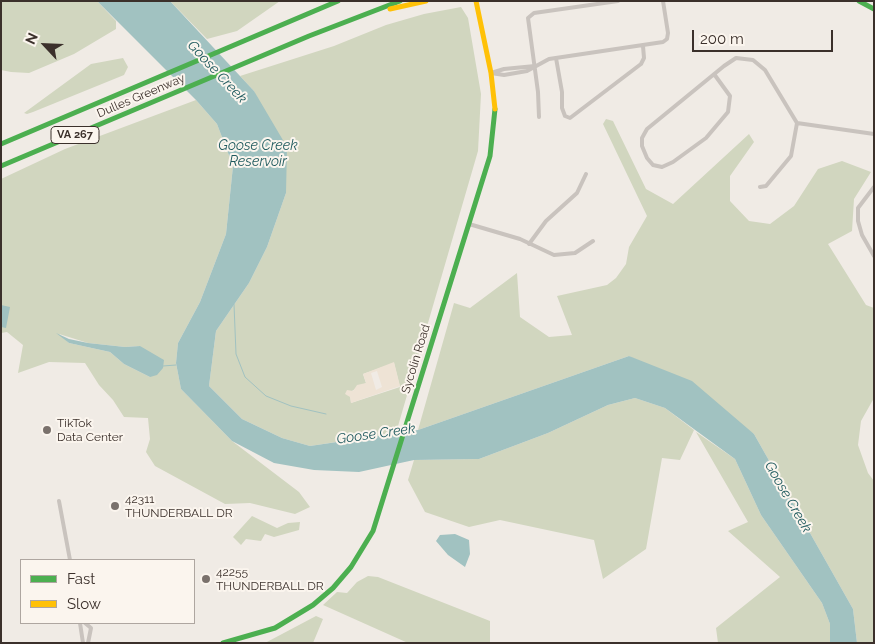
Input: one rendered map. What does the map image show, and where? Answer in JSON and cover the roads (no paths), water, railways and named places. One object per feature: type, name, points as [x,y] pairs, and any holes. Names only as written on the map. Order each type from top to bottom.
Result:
[{"type":"main road","name":"Dulles Greenway","points":[[1,144],[338,1]]},
{"type":"main road","name":"Dulles Greenway","points":[[1,166],[148,103],[400,1]]},
{"type":"main road","points":[[365,15],[426,1]]},
{"type":"main road","points":[[859,1],[874,9]]},
{"type":"main road","name":"Sycolin Road","points":[[223,643],[260,634],[287,622],[333,588],[366,544],[386,488],[490,156],[494,134],[491,73],[476,4]]},
{"type":"street","points":[[539,117],[535,66],[527,22],[530,15],[618,1]]},
{"type":"street","points":[[491,73],[504,69],[535,66],[556,58],[663,42],[667,39],[663,1]]},
{"type":"street","points":[[556,58],[562,92],[562,108],[566,117],[574,116],[635,69],[644,58],[643,46]]},
{"type":"street","points":[[714,74],[730,96],[728,112],[706,138],[667,166],[653,165],[647,158],[642,146],[642,138],[646,129],[714,74],[736,58],[753,60],[765,70],[797,123],[791,156],[766,186],[760,187]]},
{"type":"street","points":[[797,123],[874,134]]},
{"type":"street","points":[[529,244],[546,221],[577,193],[586,174]]},
{"type":"street","points":[[874,187],[858,208],[858,221],[862,235],[874,256]]},
{"type":"street","points":[[469,224],[529,244],[550,254],[564,256],[582,250],[593,241]]},
{"type":"street","points":[[60,501],[70,559]]},
{"type":"street","points":[[80,624],[83,643]]},
{"type":"street","points":[[86,624],[91,628],[88,643]]},
{"type":"water","points":[[97,1],[170,1],[254,91],[287,147],[286,193],[267,247],[249,283],[216,331],[209,386],[242,419],[282,438],[310,446],[418,430],[629,356],[692,381],[754,434],[853,609],[857,643],[830,643],[830,624],[822,603],[761,515],[735,459],[665,408],[635,398],[608,405],[548,433],[479,459],[414,460],[359,472],[314,470],[274,463],[232,441],[181,389],[176,363],[178,343],[200,302],[226,234],[233,166],[217,124],[196,100]]},
{"type":"water","points":[[1,305],[10,307],[6,328],[1,327]]},
{"type":"water","points":[[56,333],[69,339],[88,343],[125,347],[140,346],[164,360],[163,368],[157,375],[150,377],[124,364],[110,352],[69,343]]},
{"type":"water","points":[[455,534],[469,540],[470,554],[465,567],[448,555],[436,541],[440,535]]},
{"type":"waterway","points":[[234,304],[236,354],[245,377],[266,396],[291,406],[326,414]]},
{"type":"waterway","points":[[163,366],[176,365]]},
{"type":"place","name":"TikTok Data Center","points":[[47,430]]},
{"type":"place","name":"42311 THUNDERBALL DR","points":[[115,506]]},
{"type":"place","name":"42255 THUNDERBALL DR","points":[[206,579]]},
{"type":"water label","name":"Goose Creek","points":[[217,72]]},
{"type":"water label","name":"Goose Creek Reservoir","points":[[258,154]]},
{"type":"water label","name":"Goose Creek","points":[[376,434]]},
{"type":"water label","name":"Goose Creek","points":[[788,497]]}]
